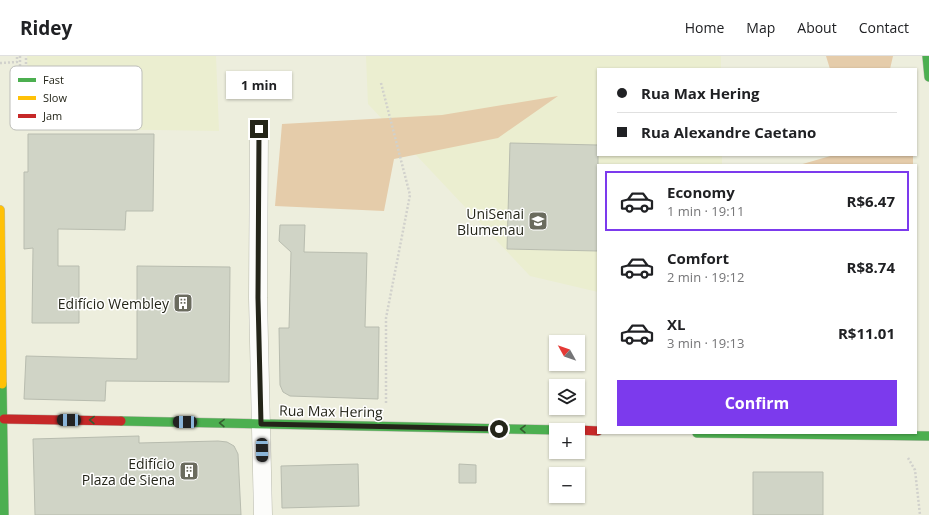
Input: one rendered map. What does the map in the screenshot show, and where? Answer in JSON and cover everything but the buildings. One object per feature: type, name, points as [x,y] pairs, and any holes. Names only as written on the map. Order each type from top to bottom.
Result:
[{"type":"street","points":[[927,56],[929,77]]},
{"type":"street","points":[[259,129],[258,298],[263,515]]},
{"type":"street","points":[[0,210],[4,515]]},
{"type":"street","name":"Rua Max Hering","points":[[2,419],[549,430]]},
{"type":"street","points":[[585,430],[597,431]]},
{"type":"street","points":[[762,434],[929,436]]},
{"type":"path","points":[[18,56],[19,66]]},
{"type":"path","points":[[0,63],[17,62],[18,56]]},
{"type":"path","points":[[381,83],[410,195],[386,318],[385,426]]},
{"type":"path","points":[[893,436],[915,470],[920,515]]},
{"type":"shaded area","points":[[27,56],[216,56],[219,131],[142,130],[142,66],[27,66]]},
{"type":"shaded area","name":"UniSenai Blumenau","points":[[366,56],[721,56],[721,68],[597,68],[597,156],[722,156],[722,164],[597,164],[597,292],[530,276],[368,104]]},
{"type":"shaded area","points":[[826,56],[893,56],[890,68],[830,68]]},
{"type":"shaded area","points":[[558,96],[498,138],[394,159],[384,211],[275,206],[282,124],[442,115]]},
{"type":"shaded area","points":[[830,156],[913,156],[913,164],[802,164]]},
{"type":"traffic: fast","points":[[927,56],[929,77]]},
{"type":"traffic: fast","points":[[2,384],[4,515]]},
{"type":"traffic: fast","points":[[121,421],[549,430]]},
{"type":"traffic: fast","points":[[774,434],[929,436]]},
{"type":"traffic: slow","points":[[0,210],[2,384]]},
{"type":"traffic: jam","points":[[4,419],[121,421]]},
{"type":"traffic: jam","points":[[585,430],[597,431]]},
{"type":"place","name":"UniSenai Blumenau","points":[[538,221]]},
{"type":"place","name":"Edifício Wembley","points":[[183,303]]},
{"type":"place","name":"Edifício Plaza de Siena","points":[[189,471]]},
{"type":"route","points":[[259,129],[258,298],[261,424],[499,429]]}]
